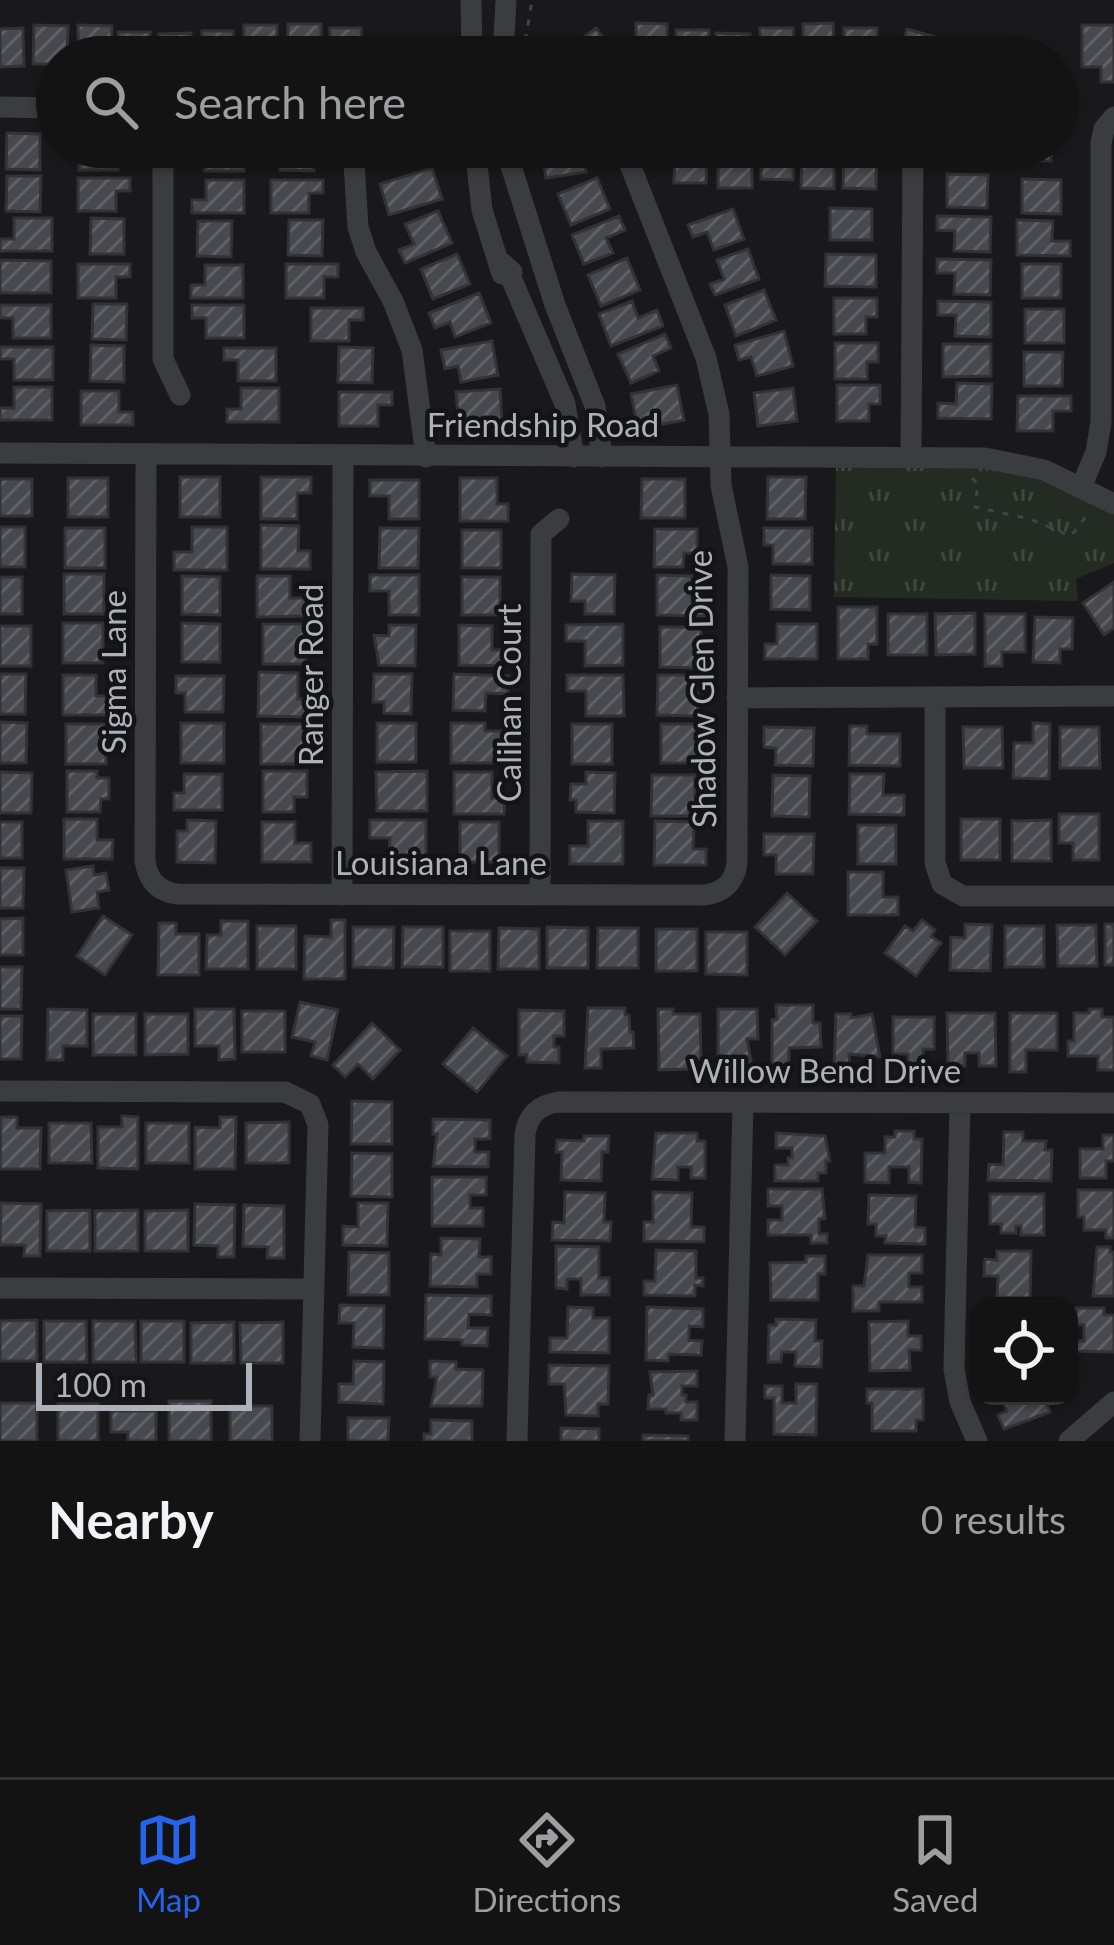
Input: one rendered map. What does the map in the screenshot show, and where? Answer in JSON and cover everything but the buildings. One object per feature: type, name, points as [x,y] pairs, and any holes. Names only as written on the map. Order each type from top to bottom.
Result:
[{"type":"street","points":[[471,0],[472,36]]},
{"type":"street","points":[[504,36],[506,0]]},
{"type":"street","points":[[0,107],[36,108]]},
{"type":"street","points":[[1082,485],[1096,452],[1101,422],[1101,143],[1113,117]]},
{"type":"street","points":[[163,168],[163,358],[180,395]]},
{"type":"street","points":[[354,168],[358,227],[366,252],[393,301],[412,350],[426,457]]},
{"type":"street","points":[[477,168],[480,199],[504,266],[565,404],[574,457]]},
{"type":"street","points":[[510,168],[555,305],[595,406],[602,457]]},
{"type":"street","name":"Shadow Glen Drive","points":[[631,168],[706,358],[719,414],[722,485],[738,567],[737,862],[728,886]]},
{"type":"street","points":[[911,458],[913,168]]},
{"type":"street","points":[[480,199],[515,187]]},
{"type":"street","points":[[504,266],[537,244]]},
{"type":"street","name":"Friendship Road","points":[[0,452],[1005,460],[1082,485],[1103,506]]},
{"type":"street","name":"Sigma Lane","points":[[146,456],[146,862],[155,885]]},
{"type":"street","name":"Ranger Road","points":[[343,895],[344,456]]},
{"type":"street","name":"Calihan Court","points":[[540,895],[542,534],[559,519]]},
{"type":"street","points":[[737,698],[1114,696]]},
{"type":"street","points":[[935,699],[935,868],[946,888],[963,896],[1114,896]]},
{"type":"street","name":"Louisiana Lane","points":[[155,885],[178,895],[704,896],[728,886]]},
{"type":"street","points":[[0,1091],[285,1092],[302,1096],[310,1104],[318,1126],[310,1441]]},
{"type":"street","name":"Willow Bend Drive","points":[[517,1441],[525,1134],[537,1109],[558,1102],[1114,1103]]},
{"type":"street","points":[[734,1441],[743,1102]]},
{"type":"street","points":[[960,1103],[954,1369],[965,1418],[977,1441]]},
{"type":"street","points":[[0,1288],[314,1289]]},
{"type":"street","points":[[1070,1441],[1114,1402]]},
{"type":"path","points":[[526,36],[532,0]]},
{"type":"path","points":[[966,473],[978,484],[975,507],[1072,536],[1103,506]]},
{"type":"green space","points":[[836,465],[1005,466],[1056,482],[1114,515],[1114,563],[1076,579],[1078,601],[834,597]]}]
